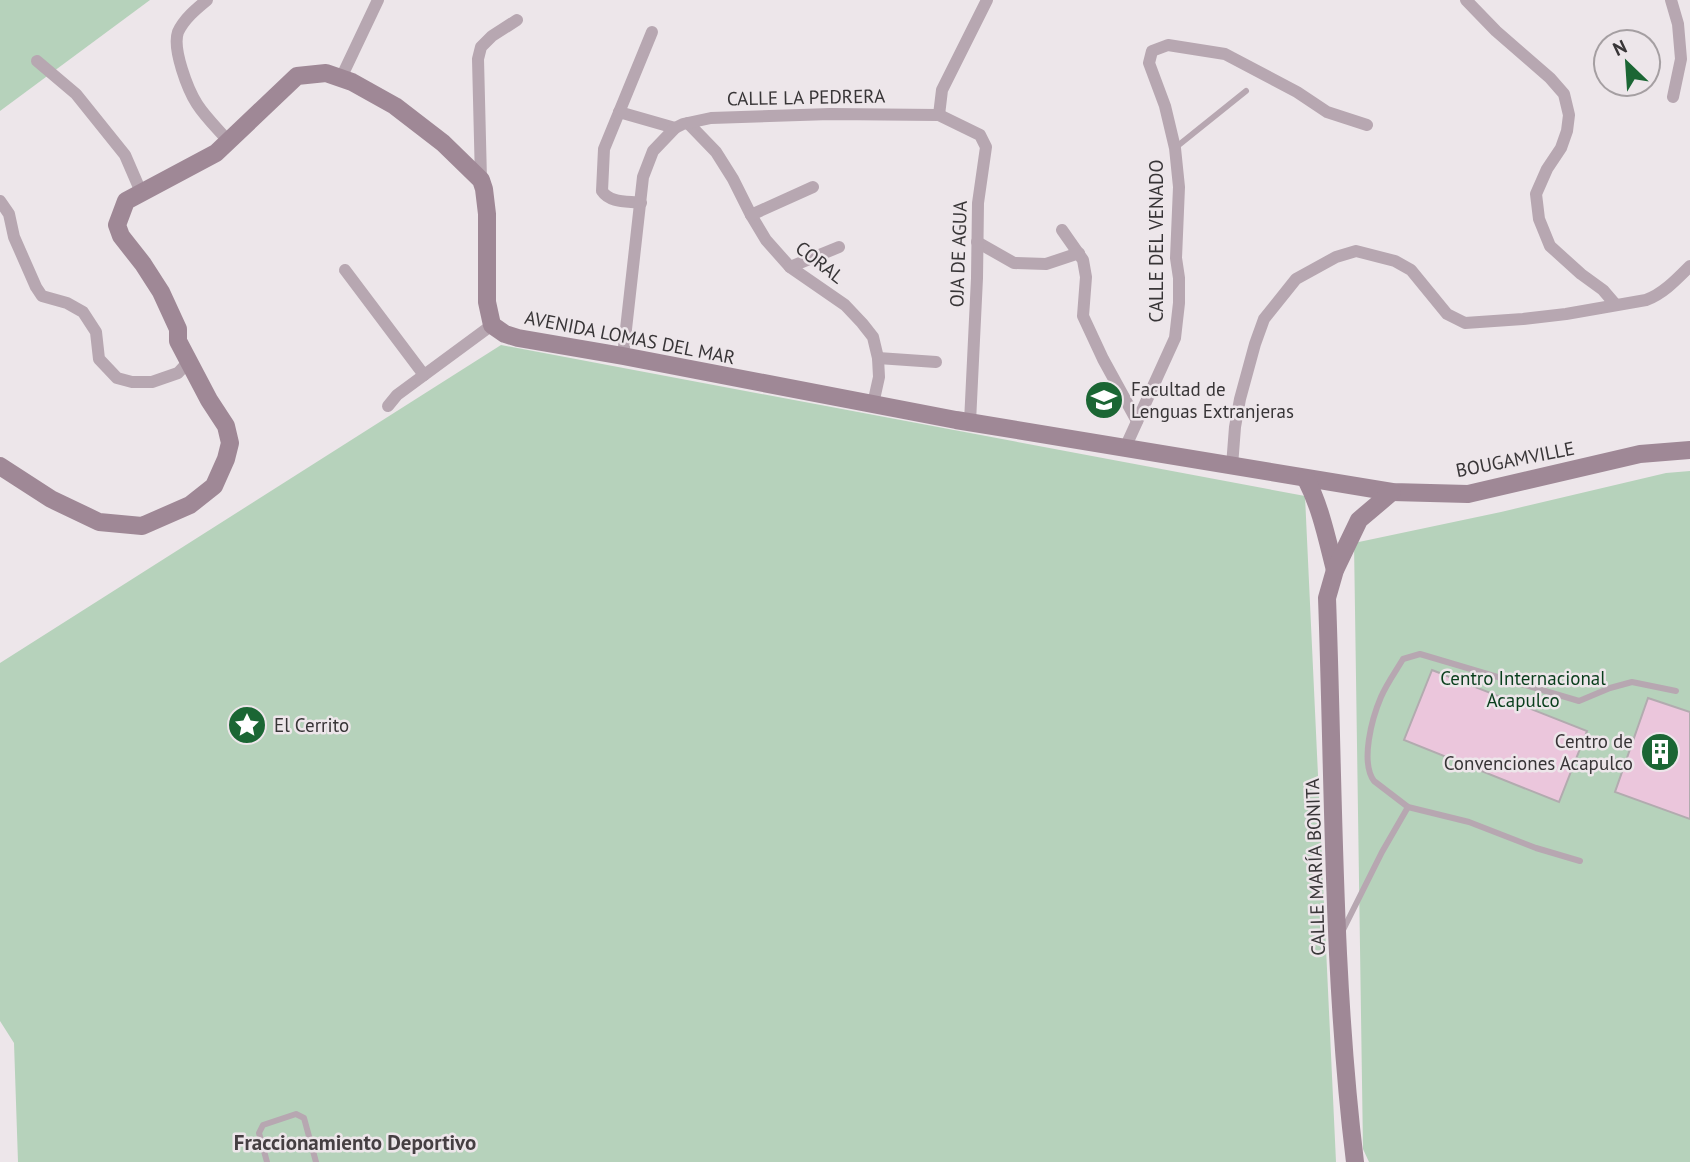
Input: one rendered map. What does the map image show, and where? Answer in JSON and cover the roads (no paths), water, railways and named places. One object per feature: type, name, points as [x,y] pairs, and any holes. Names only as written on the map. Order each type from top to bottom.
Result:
[{"type":"main road","points":[[0,466],[51,499],[99,522],[142,526],[190,505],[214,486],[230,443],[226,426],[178,341],[178,329],[161,292],[121,236],[117,225],[126,201],[216,153],[297,76],[326,73],[352,82],[396,106],[443,143],[481,180],[487,214],[487,302],[492,325]]},
{"type":"main road","name":"AVENIDA LOMAS DEL MAR","points":[[492,325],[505,334],[518,338],[970,422],[1306,479]]},
{"type":"main road","name":"BOUGAMVILLE","points":[[1306,479],[1392,492],[1468,494],[1640,454],[1690,450]]},
{"type":"main road","name":"CALLE MARÍA BONITA","points":[[1306,479],[1321,514],[1335,570]]},
{"type":"main road","name":"CALLE MARÍA BONITA","points":[[1355,1162],[1337,942],[1327,598],[1335,570],[1359,520],[1392,492]]},
{"type":"street","points":[[207,0],[188,17],[178,33],[177,46],[183,72],[197,104],[229,142]]},
{"type":"street","points":[[341,78],[378,0]]},
{"type":"street","points":[[939,115],[943,90],[987,0]]},
{"type":"street","points":[[1466,0],[1564,94],[1569,115],[1567,131],[1561,148],[1547,169],[1536,194],[1539,219],[1550,246],[1603,290],[1615,304]]},
{"type":"street","points":[[1671,0],[1678,24],[1681,59],[1673,97]]},
{"type":"street","points":[[481,180],[478,60],[481,47],[492,36],[517,20]]},
{"type":"street","points":[[640,203],[606,196],[603,191],[604,149],[652,32]]},
{"type":"street","name":"CALLE DEL VENADO","points":[[1125,449],[1175,338],[1179,303],[1176,258],[1179,187],[1175,148],[1165,106],[1149,63],[1152,51],[1168,45],[1225,54],[1327,111],[1367,125]]},
{"type":"street","points":[[37,61],[76,94],[125,155],[141,192]]},
{"type":"street","points":[[619,112],[675,128],[653,151],[643,177],[623,356]]},
{"type":"street","name":"CALLE LA PEDRERA","points":[[675,128],[712,118],[830,114],[939,115]]},
{"type":"street","name":"OJA DE AGUA","points":[[939,115],[980,135],[986,147],[978,203],[970,422]]},
{"type":"street","name":"CORAL","points":[[688,123],[716,152],[766,240],[790,267],[845,305],[873,337],[879,377],[873,404]]},
{"type":"street","points":[[751,215],[813,187]]},
{"type":"street","points":[[0,201],[9,214],[14,237],[36,287],[43,296],[83,312],[96,332],[99,359],[117,378],[132,382],[152,382],[178,373],[189,362]]},
{"type":"street","points":[[1062,230],[1083,260],[1086,276],[1083,316],[1137,421]]},
{"type":"street","points":[[977,242],[1014,263],[1046,264],[1079,253]]},
{"type":"street","points":[[790,267],[839,247]]},
{"type":"street","points":[[1232,466],[1240,399],[1264,318],[1296,279],[1336,257],[1356,251],[1395,261],[1411,270],[1447,314],[1465,323],[1555,315],[1652,298],[1690,266]]},
{"type":"street","points":[[345,270],[424,374]]},
{"type":"street","points":[[388,406],[397,395],[492,325]]},
{"type":"street","points":[[878,358],[936,362]]},
{"type":"lane","points":[[1175,148],[1246,91]]},
{"type":"lane","points":[[1580,862],[1469,822],[1408,807],[1374,781],[1367,760],[1370,732],[1381,696],[1403,659],[1420,654],[1579,701],[1632,682],[1676,691]]},
{"type":"lane","points":[[1337,942],[1408,807]]},
{"type":"lane","points":[[267,1162],[259,1133],[263,1125],[296,1114],[304,1118],[316,1162]]},
{"type":"place","name":"Facultad de Lenguas Extranjeras","points":[[1104,400]]},
{"type":"place","name":"El Cerrito","points":[[247,725]]},
{"type":"place","name":"Centro de Convenciones Acapulco","points":[[1660,752]]},
{"type":"district","name":"Fraccionamiento Deportivo","points":[[355,1143]]},
{"type":"park label","name":"Centro Internacional Acapulco","points":[[1523,689]]}]
